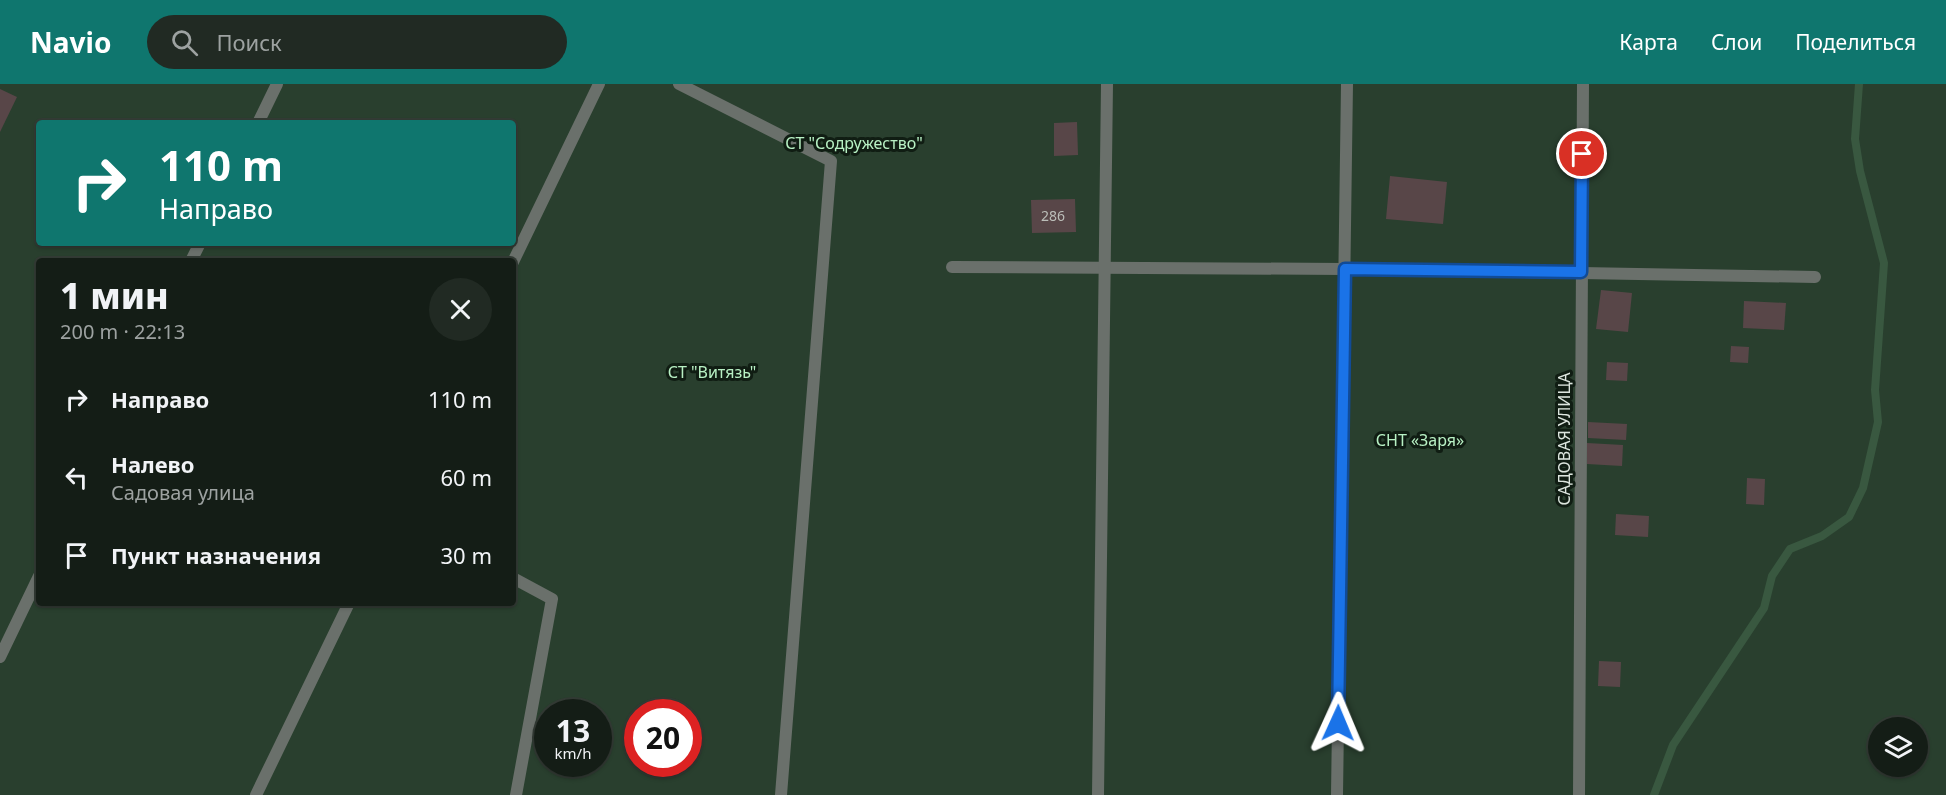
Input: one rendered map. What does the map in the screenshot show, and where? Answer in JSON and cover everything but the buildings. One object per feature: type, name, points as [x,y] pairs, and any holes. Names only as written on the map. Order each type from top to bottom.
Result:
[{"type":"street","points":[[259,120],[277,84]]},
{"type":"street","points":[[515,258],[598,84]]},
{"type":"street","points":[[679,84],[831,161],[781,795]]},
{"type":"street","points":[[1098,795],[1107,84]]},
{"type":"street","points":[[1337,795],[1347,84]]},
{"type":"street","name":"САДОВАЯ УЛИЦА","points":[[1579,795],[1583,84]]},
{"type":"street","points":[[952,267],[1345,269],[1815,277]]},
{"type":"street","points":[[516,580],[552,599],[516,795]]},
{"type":"street","points":[[0,657],[36,582]]},
{"type":"street","points":[[256,795],[348,606]]},
{"type":"green space","name":"СНТ «Заря»","points":[[0,84],[1946,84],[1946,795],[0,795]]},
{"type":"waterway","points":[[1654,795],[1673,745],[1764,608],[1772,576],[1790,549],[1822,536],[1849,517],[1863,488],[1878,422],[1875,390],[1884,263],[1860,171],[1855,139],[1859,84]]},
{"type":"route","points":[[1338,723],[1345,269],[1581,272],[1582,154]]},
{"type":"park label","name":"СТ \"Содружество\"","points":[[854,143]]},
{"type":"park label","name":"СТ \"Витязь\"","points":[[712,372]]}]
